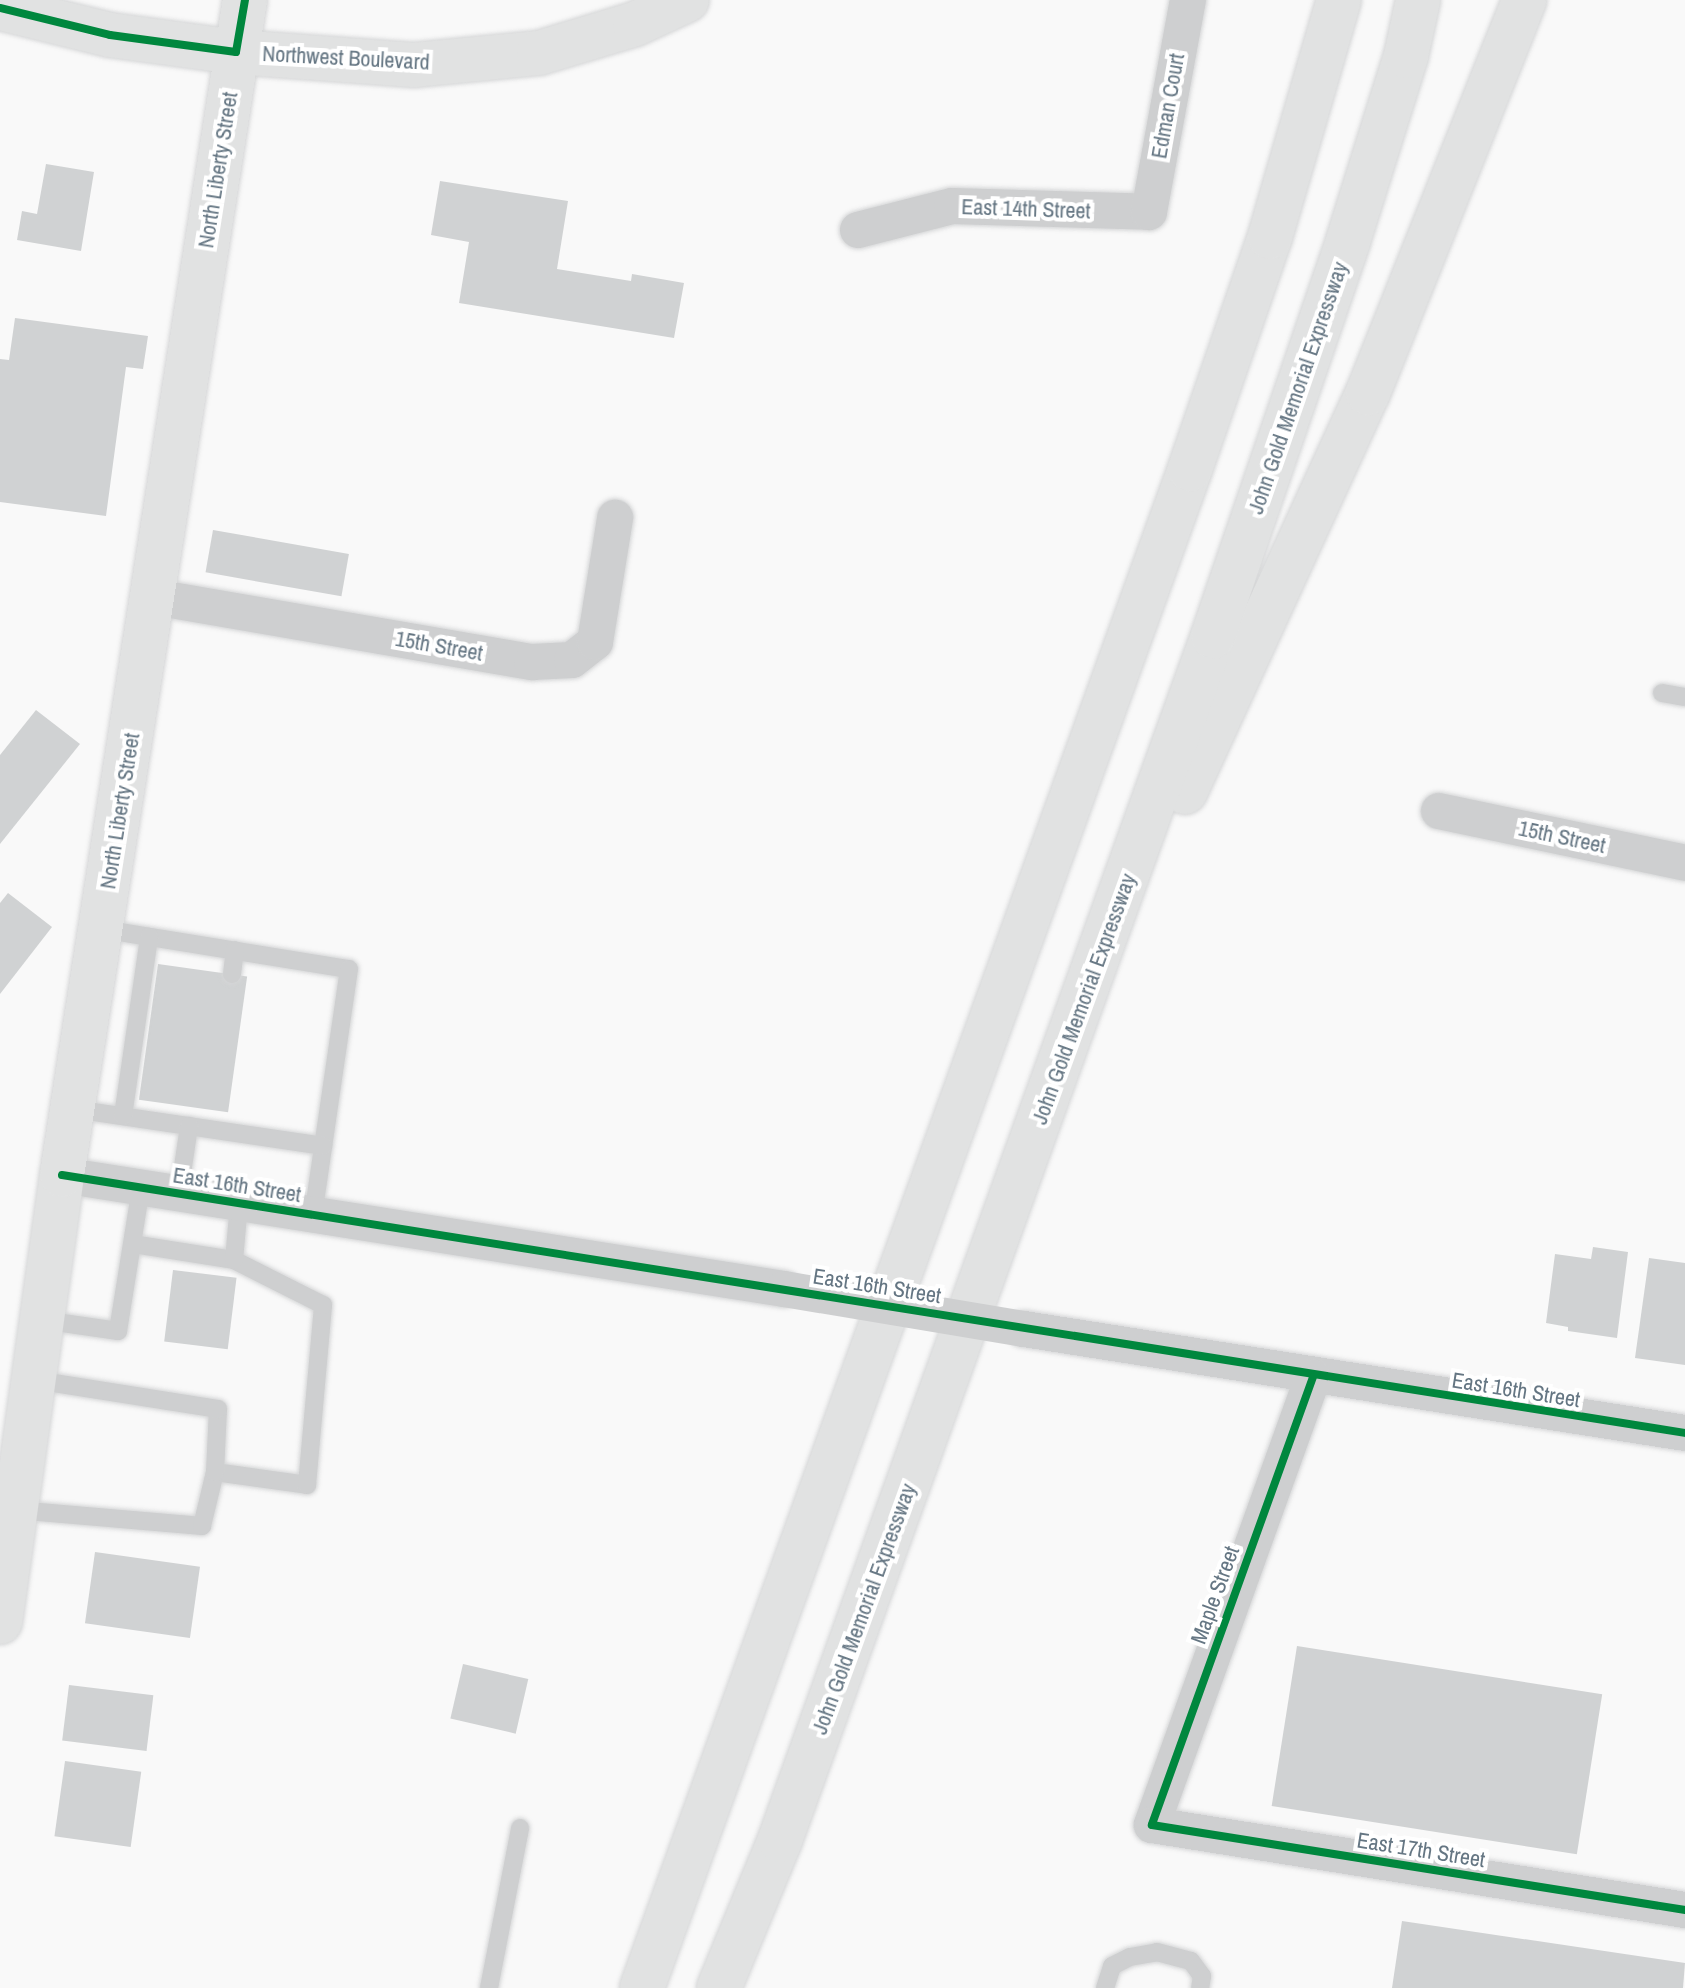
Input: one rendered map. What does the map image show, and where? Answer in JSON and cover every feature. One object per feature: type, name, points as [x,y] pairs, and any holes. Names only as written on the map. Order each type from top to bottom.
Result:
[{"type":"main road","name":"North Liberty Street","points":[[0,1622],[11,1498],[34,1380],[62,1175],[245,0]]},
{"type":"main road","name":"Northwest Boulevard","points":[[236,52],[414,65],[539,53],[635,24],[687,0]]},
{"type":"main road","points":[[642,1988],[1190,469],[1270,237],[1339,0]]},
{"type":"main road","name":"John Gold Memorial Expressway","points":[[719,1988],[780,1840],[1213,636],[1348,241],[1406,56],[1418,0]]},
{"type":"main road","points":[[1065,1052],[1368,393],[1524,0]]},
{"type":"main road","points":[[0,8],[110,35],[236,52]]},
{"type":"main road","points":[[747,1988],[780,1840]]},
{"type":"street","name":"Edman Court","points":[[1149,212],[1188,0]]},
{"type":"street","name":"East 14th Street","points":[[858,230],[952,206],[1149,212]]},
{"type":"street","name":"15th Street","points":[[154,597],[532,662],[572,660],[595,642],[615,518]]},
{"type":"street","name":"15th Street","points":[[1439,811],[1685,863]]},
{"type":"street","name":"East 16th Street","points":[[62,1175],[784,1289],[1313,1377],[1685,1433]]},
{"type":"street","name":"Maple Street","points":[[1152,1825],[1313,1377]]},
{"type":"street","name":"East 17th Street","points":[[1152,1825],[1685,1910]]},
{"type":"lane","points":[[1662,693],[1685,697]]},
{"type":"lane","points":[[101,929],[349,969],[313,1215]]},
{"type":"lane","points":[[123,1116],[138,1053],[147,995],[149,937]]},
{"type":"lane","points":[[232,974],[235,950]]},
{"type":"lane","points":[[73,1109],[189,1126],[211,1121],[323,1146]]},
{"type":"lane","points":[[179,1194],[189,1126]]},
{"type":"lane","points":[[42,1320],[118,1331],[141,1188]]},
{"type":"lane","points":[[234,1260],[239,1204]]},
{"type":"lane","points":[[133,1244],[234,1260],[323,1305],[307,1485],[215,1472]]},
{"type":"lane","points":[[11,1498],[202,1526],[215,1472],[218,1409],[34,1380]]},
{"type":"lane","points":[[489,1988],[520,1828]]},
{"type":"lane","points":[[1105,1988],[1112,1966],[1130,1957],[1157,1952],[1191,1961],[1202,1976],[1200,1988]]},
{"type":"building","points":[[46,164],[94,172],[81,251],[17,240],[22,211],[37,214]]},
{"type":"building","points":[[440,181],[568,201],[557,269],[631,281],[632,274],[684,283],[674,338],[459,303],[469,242],[431,235]]},
{"type":"building","points":[[15,318],[148,336],[143,369],[126,367],[106,516],[0,502],[0,359],[9,360]]},
{"type":"building","points":[[213,530],[349,554],[341,596],[206,572]]},
{"type":"building","points":[[36,710],[80,744],[0,844],[0,755]]},
{"type":"building","points":[[8,893],[52,927],[0,994],[0,903]]},
{"type":"building","points":[[158,964],[247,977],[228,1112],[139,1100]]},
{"type":"building","points":[[1593,1247],[1628,1252],[1617,1338],[1568,1331],[1568,1327],[1546,1323],[1555,1254],[1591,1259]]},
{"type":"building","points":[[1649,1258],[1685,1263],[1685,1365],[1635,1358]]},
{"type":"building","points":[[173,1270],[237,1278],[228,1349],[164,1341]]},
{"type":"building","points":[[95,1552],[200,1567],[190,1638],[85,1623]]},
{"type":"building","points":[[1297,1646],[1602,1694],[1577,1854],[1272,1806]]},
{"type":"building","points":[[463,1664],[528,1679],[516,1734],[450,1719]]},
{"type":"building","points":[[69,1685],[153,1695],[147,1751],[62,1741]]},
{"type":"building","points":[[65,1761],[141,1772],[131,1847],[54,1836]]},
{"type":"building","points":[[1402,1921],[1685,1963],[1683,1988],[1392,1988]]},
{"type":"cycle path","points":[[0,8],[110,35],[236,52],[245,0]]},
{"type":"cycle path","points":[[62,1175],[1685,1433]]},
{"type":"cycle path","points":[[1313,1377],[1152,1825],[1685,1910]]}]
